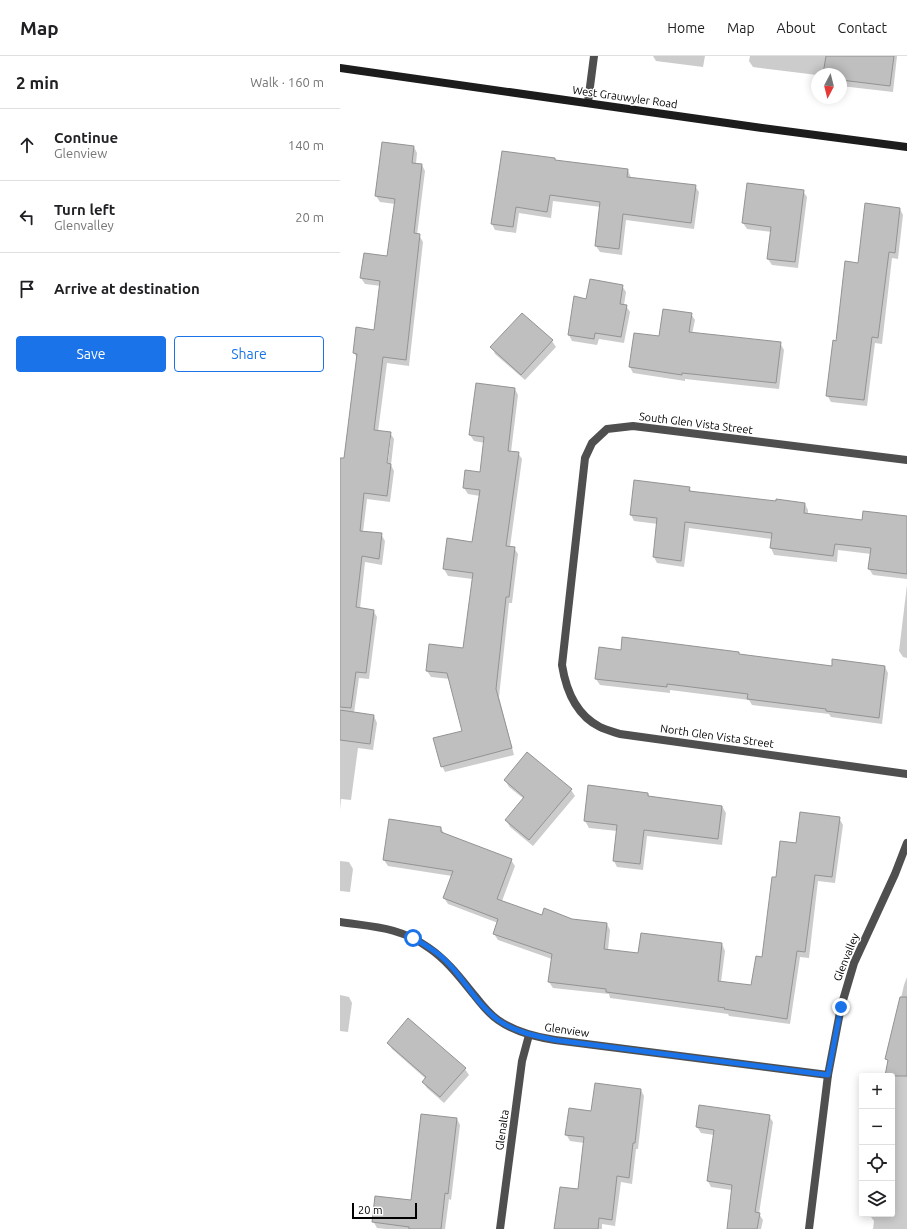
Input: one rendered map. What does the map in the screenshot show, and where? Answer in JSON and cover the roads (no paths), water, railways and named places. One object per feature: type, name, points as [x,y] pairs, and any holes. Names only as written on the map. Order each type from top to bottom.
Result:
[{"type":"main road","name":"West Grauwyler Road","points":[[340,68],[907,147]]},
{"type":"street","points":[[588,102],[594,56]]},
{"type":"street","name":"South Glen Vista Street","points":[[562,665],[585,458],[592,442],[607,429],[633,426],[907,460]]},
{"type":"street","name":"North Glen Vista Street","points":[[562,665],[564,678],[575,705],[583,714],[599,726],[620,734],[907,774]]},
{"type":"street","name":"Glenvalley","points":[[808,1229],[833,1043],[847,983],[854,963],[895,874],[907,843]]},
{"type":"street","name":"Glenview","points":[[340,922],[399,931],[429,948],[446,960],[484,1007],[498,1020],[529,1035],[555,1040],[828,1075]]},
{"type":"street","name":"Glenalta","points":[[500,1229],[522,1061],[529,1035]]}]
